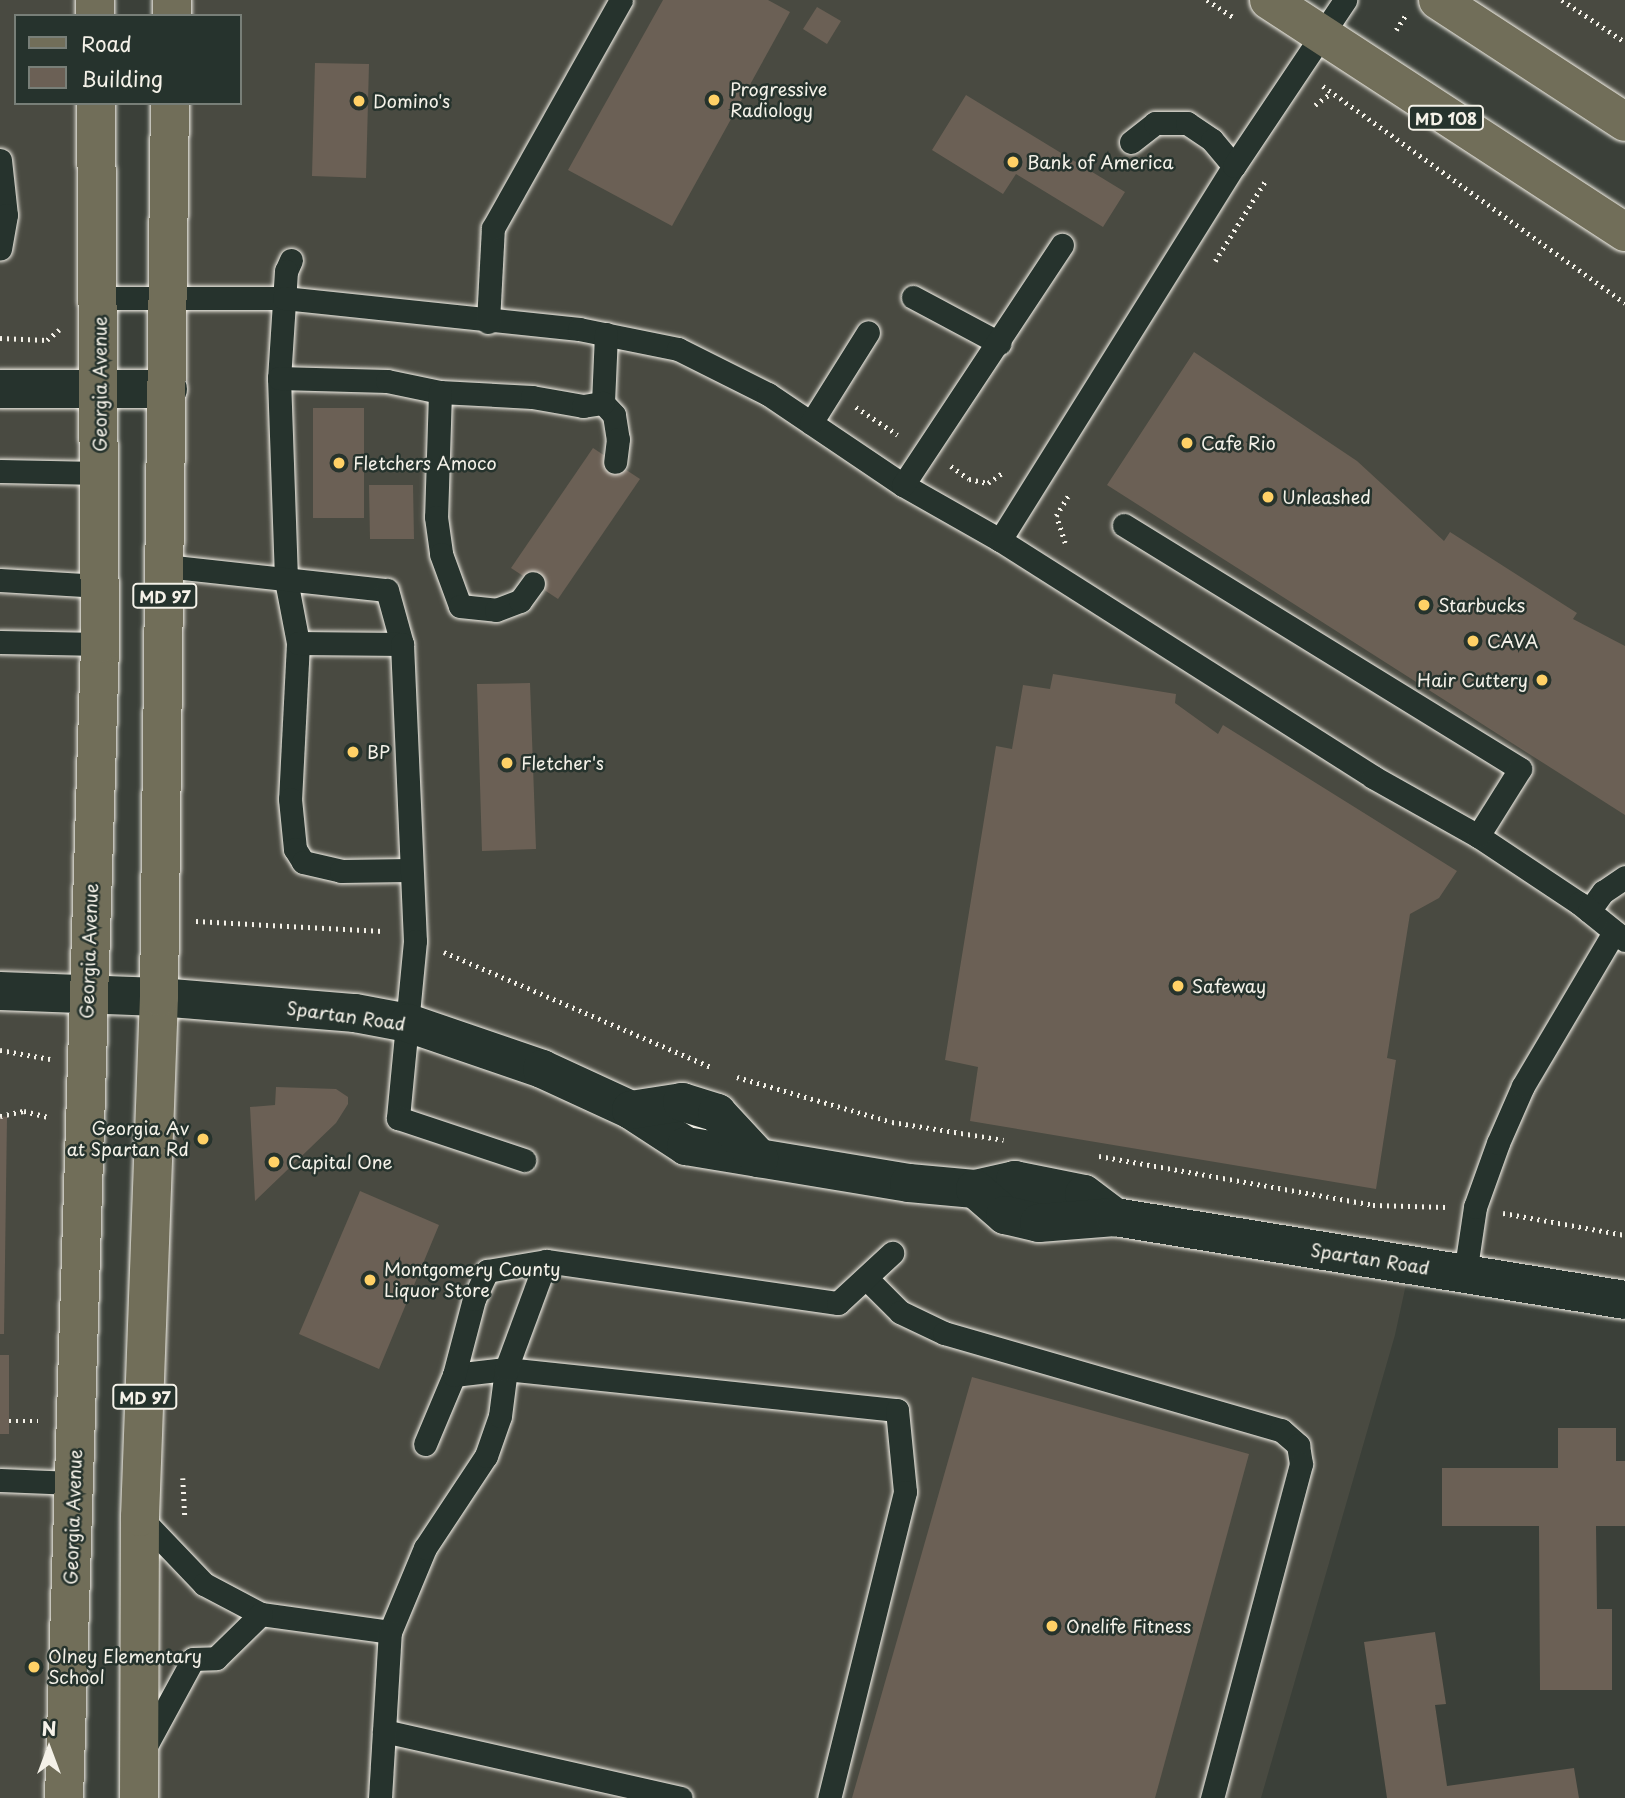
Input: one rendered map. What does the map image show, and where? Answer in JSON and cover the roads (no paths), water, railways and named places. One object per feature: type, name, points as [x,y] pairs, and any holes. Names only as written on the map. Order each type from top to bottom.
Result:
[{"type":"main road","name":"MD 108","points":[[1269,0],[1310,52],[1625,232]]},
{"type":"main road","points":[[1422,8],[1625,122]]},
{"type":"main road","name":"Georgia Avenue","points":[[64,1798],[87,992],[100,644],[96,105]]},
{"type":"main road","name":"MD 97","points":[[138,1779],[141,1517],[159,997],[170,105]]},
{"type":"street","points":[[0,389],[168,389]]},
{"type":"street","name":"Spartan Road","points":[[0,990],[159,997],[355,1013],[408,1023],[542,1069],[631,1110],[682,1102],[717,1113],[759,1158],[834,1174],[975,1189],[1015,1180],[1084,1194],[1115,1217],[1625,1300]]},
{"type":"lane","points":[[488,322],[493,228],[621,0]]},
{"type":"lane","points":[[1000,540],[1234,166],[1345,0]]},
{"type":"lane","points":[[1131,142],[1155,124],[1187,124],[1212,140],[1234,166]]},
{"type":"lane","points":[[0,160],[6,215],[0,248]]},
{"type":"lane","points":[[903,485],[1062,245]]},
{"type":"lane","points":[[291,260],[284,298],[279,378],[286,580],[298,643],[290,799],[295,849],[303,862],[341,871],[409,870]]},
{"type":"lane","points":[[913,297],[999,343]]},
{"type":"lane","points":[[99,298],[284,298],[606,334],[678,349],[768,394],[903,485],[1000,540],[1373,777],[1478,836],[1589,911],[1620,936],[1523,1086],[1475,1208],[1465,1274]]},
{"type":"lane","points":[[811,423],[868,332]]},
{"type":"lane","points":[[606,334],[603,403],[614,415],[618,439],[615,462]]},
{"type":"lane","points":[[279,378],[387,381],[440,392],[532,397],[583,406],[603,403]]},
{"type":"lane","points":[[440,392],[436,517],[441,554],[460,606],[496,610],[520,601],[533,583]]},
{"type":"lane","points":[[0,471],[100,473]]},
{"type":"lane","points":[[1124,525],[1520,769],[1478,836]]},
{"type":"lane","points":[[166,566],[387,590],[402,644],[409,870],[415,941],[398,1118],[524,1160]]},
{"type":"lane","points":[[0,580],[100,586]]},
{"type":"lane","points":[[0,642],[100,644]]},
{"type":"lane","points":[[298,643],[402,644]]},
{"type":"lane","points":[[1589,911],[1603,892],[1625,877]]},
{"type":"lane","points":[[425,1444],[454,1375],[474,1299],[487,1271],[547,1261],[838,1303],[892,1253]]},
{"type":"lane","points":[[380,1798],[390,1632],[425,1548],[486,1456],[500,1416],[506,1369],[547,1261]]},
{"type":"lane","points":[[866,1278],[900,1312],[944,1333],[1281,1430],[1298,1445],[1301,1464],[1212,1798]]},
{"type":"lane","points":[[454,1375],[506,1369],[897,1410],[905,1492],[829,1798]]},
{"type":"lane","points":[[0,1480],[74,1483]]},
{"type":"lane","points":[[141,1517],[204,1584],[261,1614],[390,1632]]},
{"type":"lane","points":[[138,1779],[192,1659],[216,1658],[261,1614]]},
{"type":"lane","points":[[384,1731],[681,1798]]},
{"type":"place","name":"Progressive Radiology","points":[[714,100]]},
{"type":"place","name":"Domino's","points":[[359,101]]},
{"type":"place","name":"Bank of America","points":[[1013,162]]},
{"type":"place","name":"Cafe Rio","points":[[1187,443]]},
{"type":"place","name":"Fletchers Amoco","points":[[339,463]]},
{"type":"place","name":"Unleashed","points":[[1268,497]]},
{"type":"place","name":"Starbucks","points":[[1424,605]]},
{"type":"place","name":"CAVA","points":[[1473,641]]},
{"type":"place","name":"Hair Cuttery","points":[[1542,680]]},
{"type":"place","name":"BP","points":[[353,752]]},
{"type":"place","name":"Fletcher's","points":[[507,763]]},
{"type":"place","name":"Safeway","points":[[1178,986]]},
{"type":"place","name":"Georgia Av at Spartan Rd","points":[[203,1139]]},
{"type":"place","name":"Capital One","points":[[274,1162]]},
{"type":"place","name":"Montgomery County Liquor Store","points":[[370,1280]]},
{"type":"place","name":"Onelife Fitness","points":[[1052,1626]]},
{"type":"place","name":"Olney Elementary School","points":[[34,1667]]}]
